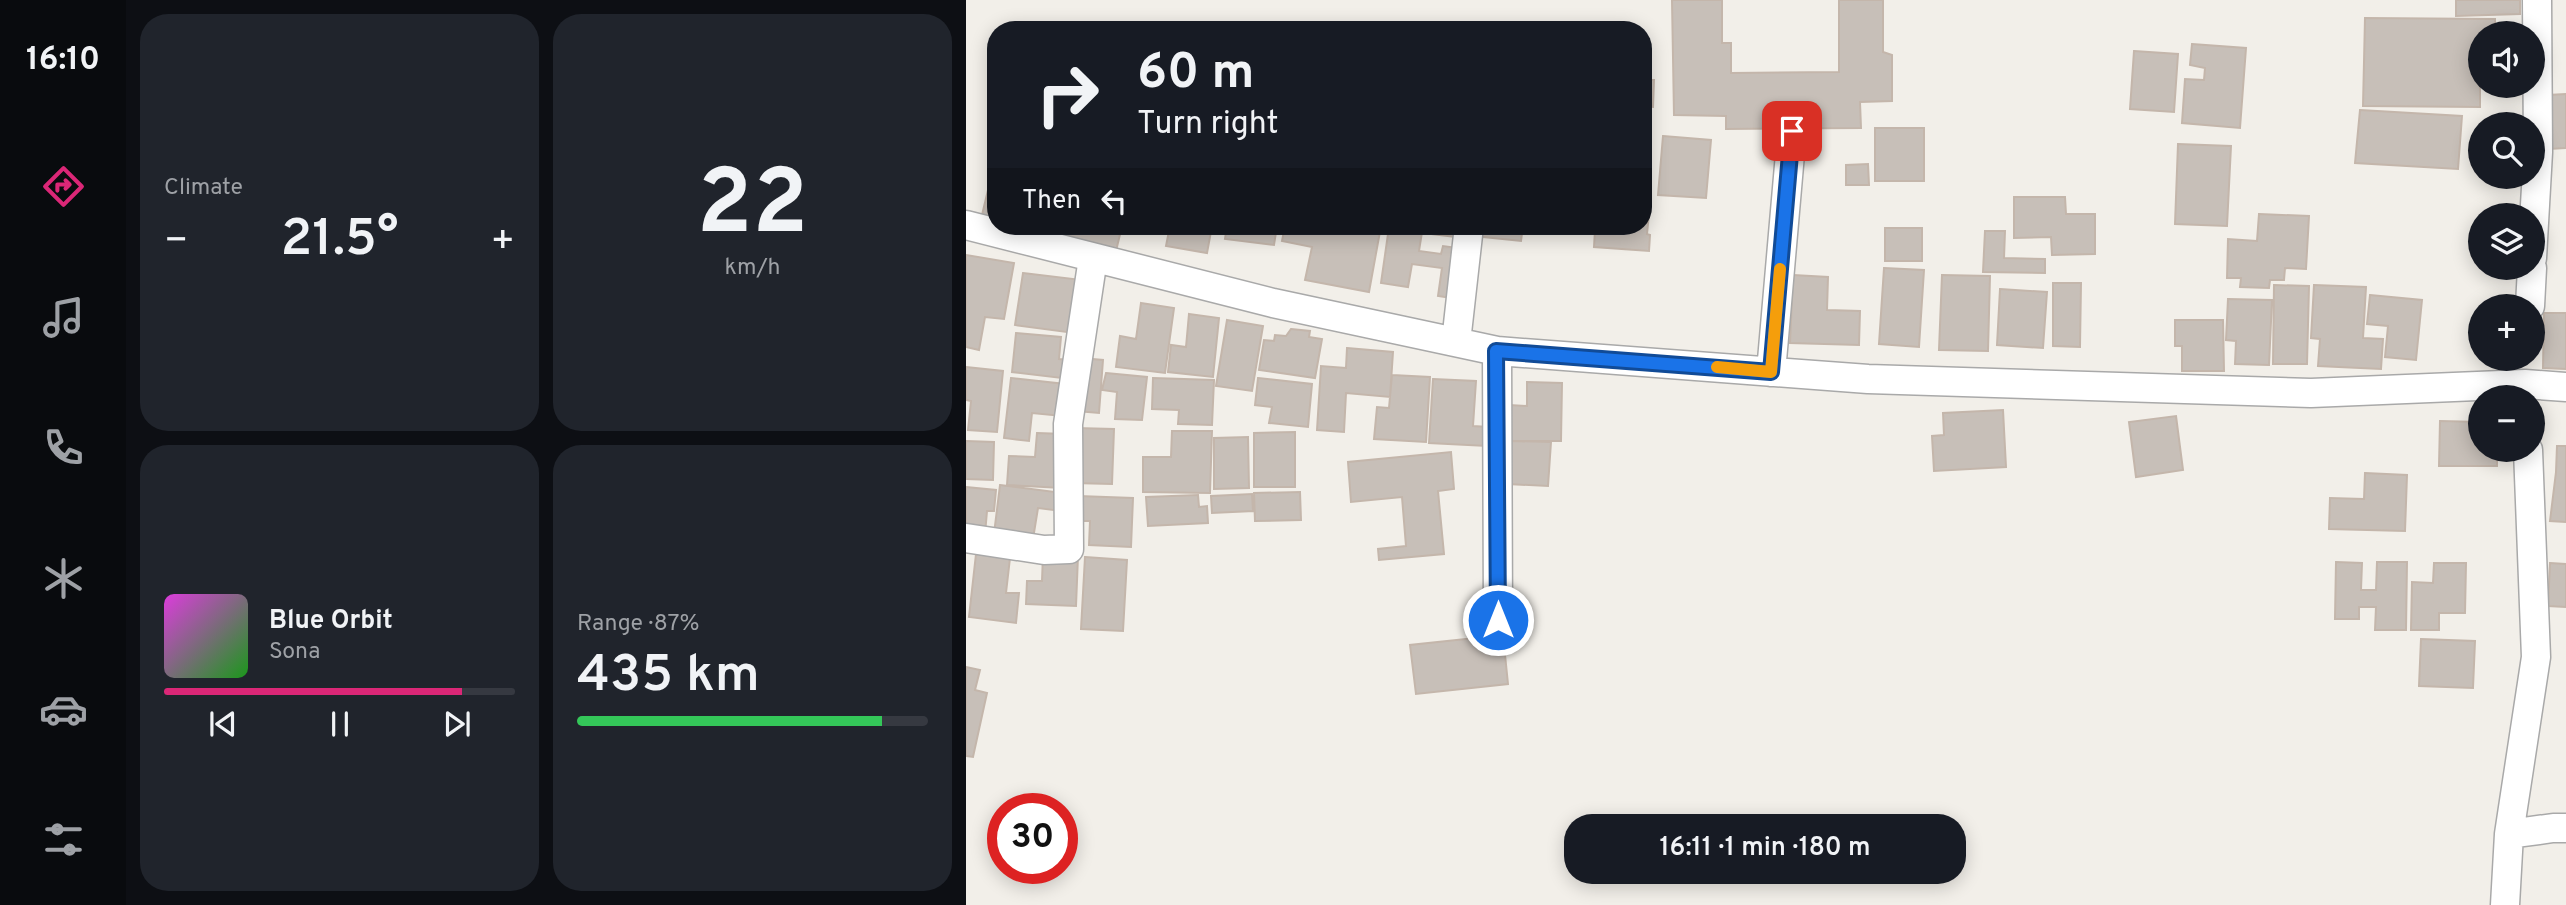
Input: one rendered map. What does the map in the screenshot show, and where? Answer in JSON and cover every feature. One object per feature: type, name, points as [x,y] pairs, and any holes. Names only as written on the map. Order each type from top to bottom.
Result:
[{"type":"street","points":[[2535,203],[2538,152],[2537,0]]},
{"type":"street","points":[[1771,372],[1792,131]]},
{"type":"street","points":[[966,225],[987,230]]},
{"type":"street","points":[[1004,235],[1273,303],[1496,351],[1868,379],[2311,393],[2526,380],[2566,387]]},
{"type":"street","points":[[1456,342],[1468,235]]},
{"type":"street","points":[[966,538],[1044,550],[1069,549],[1068,424],[1093,258]]},
{"type":"street","points":[[1496,351],[1498,620]]},
{"type":"street","points":[[2505,905],[2509,834],[2536,657],[2528,462]]},
{"type":"street","points":[[2509,834],[2566,828]]},
{"type":"building","points":[[1672,0],[1722,0],[1722,43],[1731,43],[1731,73],[1839,72],[1839,0],[1883,0],[1883,52],[1892,55],[1892,101],[1860,102],[1861,128],[1726,129],[1726,116],[1674,115]]},
{"type":"building","points":[[2456,0],[2520,0],[2520,14],[2456,16]]},
{"type":"building","points":[[2365,18],[2495,19],[2468,21],[2468,98],[2480,98],[2480,107],[2363,106]]},
{"type":"building","points":[[2192,44],[2246,48],[2240,128],[2182,123],[2185,79],[2204,80],[2205,68],[2190,65]]},
{"type":"building","points":[[2134,51],[2178,54],[2174,112],[2130,109]]},
{"type":"building","points":[[1652,80],[1654,80],[1653,107]]},
{"type":"building","points":[[2566,94],[2566,148],[2549,149],[2548,95]]},
{"type":"building","points":[[2360,110],[2462,116],[2458,169],[2355,163]]},
{"type":"building","points":[[1875,128],[1924,128],[1924,181],[1875,181]]},
{"type":"building","points":[[1663,136],[1711,140],[1706,198],[1658,195]]},
{"type":"building","points":[[2178,144],[2231,146],[2227,226],[2175,224]]},
{"type":"building","points":[[1868,164],[1869,185],[1846,185],[1846,165]]},
{"type":"building","points":[[987,194],[987,221],[981,219]]},
{"type":"building","points":[[2014,197],[2065,197],[2066,214],[2095,214],[2095,254],[2052,255],[2051,237],[2014,238]]},
{"type":"building","points":[[2259,214],[2309,216],[2306,269],[2285,268],[2284,280],[2270,280],[2269,288],[2240,287],[2241,278],[2227,278],[2228,239],[2257,241]]},
{"type":"building","points":[[1885,228],[1922,228],[1922,261],[1885,261]]},
{"type":"building","points":[[1985,231],[2005,231],[2004,258],[2045,259],[2045,273],[1983,272]]},
{"type":"building","points":[[1048,235],[1120,235],[1116,251]]},
{"type":"building","points":[[1168,235],[1210,235],[1207,253],[1166,246]]},
{"type":"building","points":[[1226,235],[1276,235],[1274,245],[1225,239]]},
{"type":"building","points":[[1283,235],[1379,235],[1369,292],[1305,280],[1312,247],[1282,241]]},
{"type":"building","points":[[1388,235],[1422,235],[1419,251],[1441,254],[1443,246],[1466,249],[1458,299],[1438,296],[1442,268],[1412,264],[1408,287],[1381,283]]},
{"type":"building","points":[[1438,235],[1464,235],[1463,238]]},
{"type":"building","points":[[1474,235],[1522,235],[1521,241]]},
{"type":"building","points":[[1595,235],[1650,235],[1649,251],[1594,247]]},
{"type":"building","points":[[966,255],[1014,263],[1004,319],[985,317],[979,350],[966,347]]},
{"type":"building","points":[[1884,268],[1924,270],[1919,347],[1879,344]]},
{"type":"building","points":[[1023,273],[1082,280],[1074,333],[1015,325]]},
{"type":"building","points":[[1793,275],[1828,277],[1827,310],[1860,311],[1859,345],[1790,343]]},
{"type":"building","points":[[1942,275],[1990,276],[1988,351],[1939,350]]},
{"type":"building","points":[[2053,283],[2081,283],[2080,347],[2053,346]]},
{"type":"building","points":[[2274,285],[2309,286],[2307,364],[2273,364]]},
{"type":"building","points":[[2314,285],[2366,287],[2363,338],[2383,339],[2381,369],[2318,366],[2320,339],[2311,338]]},
{"type":"building","points":[[2000,289],[2047,292],[2043,348],[1997,345]]},
{"type":"building","points":[[2370,295],[2422,300],[2416,360],[2385,357],[2388,326],[2367,324]]},
{"type":"building","points":[[2228,299],[2272,300],[2269,365],[2235,364],[2236,341],[2226,340]]},
{"type":"building","points":[[1141,303],[1174,308],[1165,373],[1116,367],[1120,336],[1136,339]]},
{"type":"building","points":[[2545,313],[2566,313],[2566,369],[2545,368]]},
{"type":"building","points":[[1189,314],[1219,318],[1213,377],[1168,372],[1171,345],[1186,347]]},
{"type":"building","points":[[1227,320],[1263,326],[1252,391],[1216,386]]},
{"type":"building","points":[[2175,320],[2223,320],[2224,371],[2182,371],[2182,346],[2175,346]]},
{"type":"building","points":[[1291,329],[1310,331],[1309,337],[1322,339],[1315,378],[1259,370],[1264,340],[1274,341],[1275,335],[1286,336]]},
{"type":"building","points":[[1016,333],[1061,337],[1059,359],[1072,360],[1070,379],[1012,372]]},
{"type":"building","points":[[1347,348],[1393,352],[1390,397],[1346,393],[1344,432],[1317,430],[1321,366],[1346,368]]},
{"type":"building","points":[[1081,358],[1103,360],[1099,413],[1077,411]]},
{"type":"building","points":[[966,367],[1003,371],[997,432],[968,430],[971,401],[966,400]]},
{"type":"building","points":[[1106,373],[1147,377],[1142,420],[1115,419],[1117,392],[1102,390]]},
{"type":"building","points":[[1392,375],[1430,377],[1426,442],[1374,439],[1377,407],[1389,408]]},
{"type":"building","points":[[1011,378],[1065,384],[1062,416],[1032,413],[1029,441],[1004,438]]},
{"type":"building","points":[[1153,378],[1214,380],[1212,425],[1178,424],[1179,410],[1152,409]]},
{"type":"building","points":[[1258,378],[1312,384],[1308,427],[1269,423],[1272,407],[1255,405]]},
{"type":"building","points":[[1433,379],[1476,381],[1473,426],[1488,427],[1487,446],[1429,443]]},
{"type":"building","points":[[1527,382],[1562,383],[1561,441],[1509,441],[1510,405],[1527,406]]},
{"type":"building","points":[[2003,410],[2006,467],[1934,471],[1932,436],[1944,435],[1943,413]]},
{"type":"building","points":[[2176,416],[2183,470],[2136,477],[2129,422]]},
{"type":"building","points":[[2440,421],[2468,422],[2468,462],[2497,462],[2497,466],[2439,466]]},
{"type":"building","points":[[1075,428],[1114,429],[1112,484],[1073,483]]},
{"type":"building","points":[[1172,431],[1212,431],[1210,493],[1143,492],[1143,457],[1171,457]]},
{"type":"building","points":[[1295,432],[1295,487],[1254,487],[1254,433]]},
{"type":"building","points":[[1037,433],[1064,434],[1061,488],[1007,485],[1009,456],[1035,457]]},
{"type":"building","points":[[1248,437],[1249,488],[1214,489],[1214,438]]},
{"type":"building","points":[[966,441],[994,442],[993,480],[966,479]]},
{"type":"building","points":[[1509,441],[1551,442],[1548,486],[1508,484]]},
{"type":"building","points":[[2557,446],[2566,446],[2566,522],[2550,521]]},
{"type":"building","points":[[1451,452],[1454,489],[1438,491],[1444,554],[1379,560],[1378,549],[1406,546],[1402,497],[1351,502],[1348,462]]},
{"type":"building","points":[[2365,473],[2407,475],[2405,531],[2329,529],[2330,498],[2364,499]]},
{"type":"building","points":[[1000,485],[1063,493],[1061,511],[1038,508],[1033,539],[994,534]]},
{"type":"building","points":[[966,487],[996,490],[994,511],[987,511],[985,534],[966,533]]},
{"type":"building","points":[[1300,492],[1301,520],[1255,521],[1254,493]]},
{"type":"building","points":[[1252,494],[1253,511],[1212,513],[1211,496]]},
{"type":"building","points":[[1198,495],[1199,507],[1207,506],[1208,523],[1148,526],[1146,497]]},
{"type":"building","points":[[1078,496],[1133,498],[1131,547],[1089,545],[1090,521],[1077,521]]},
{"type":"building","points":[[976,554],[1010,558],[1006,593],[1019,593],[1016,623],[969,617]]},
{"type":"building","points":[[1043,555],[1078,556],[1076,606],[1026,604],[1027,581],[1042,581]]},
{"type":"building","points":[[1085,557],[1127,560],[1123,631],[1081,629]]},
{"type":"building","points":[[2336,562],[2362,563],[2361,590],[2376,590],[2377,562],[2407,562],[2406,630],[2375,630],[2376,607],[2359,607],[2359,619],[2335,619]]},
{"type":"building","points":[[2434,563],[2466,563],[2465,613],[2439,613],[2439,630],[2411,630],[2412,582],[2433,583]]},
{"type":"building","points":[[2550,563],[2566,564],[2566,607],[2548,606]]},
{"type":"building","points":[[1503,635],[1508,684],[1416,694],[1410,645]]},
{"type":"building","points":[[2421,639],[2475,641],[2473,688],[2419,686]]},
{"type":"building","points":[[966,667],[980,670],[975,690],[987,693],[973,757],[966,756]]},
{"type":"slow traffic","points":[[1717,367],[1771,372],[1780,269]]},
{"type":"route","points":[[1498,620],[1496,351],[1771,372],[1792,131]]}]
